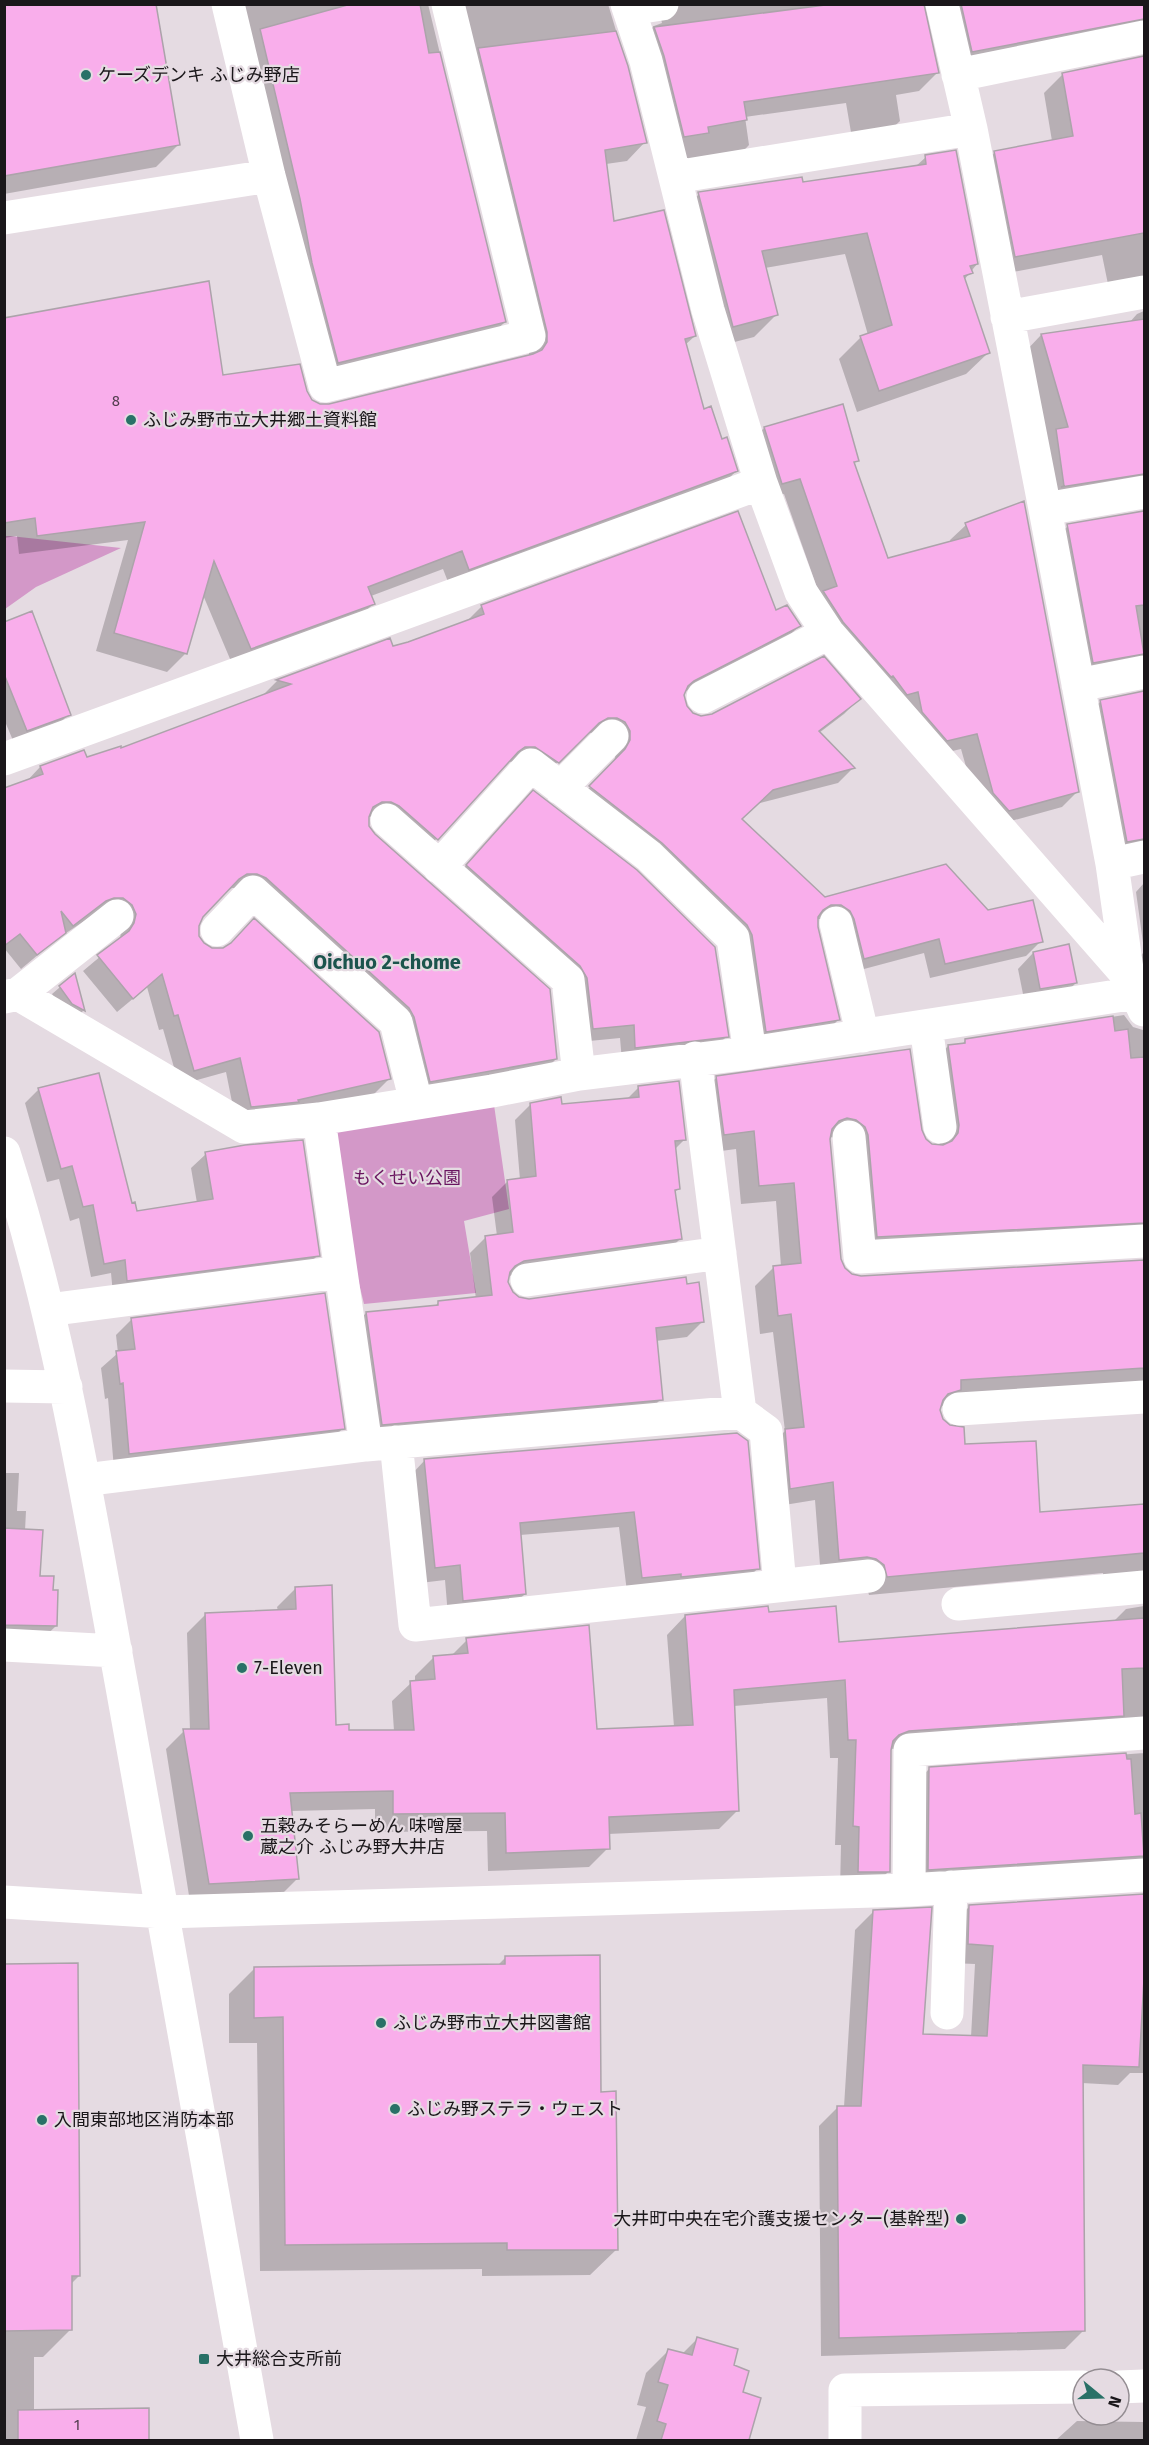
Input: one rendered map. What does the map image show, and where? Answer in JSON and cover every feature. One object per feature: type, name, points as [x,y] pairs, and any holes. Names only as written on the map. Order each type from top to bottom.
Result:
[{"type":"street","points":[[238,6],[269,176],[325,386],[530,336],[448,4]]},
{"type":"street","points":[[662,4],[628,7],[646,61],[708,310],[761,483],[801,592],[828,633],[1136,993]]},
{"type":"street","points":[[942,4],[971,129],[1136,993]]},
{"type":"street","points":[[958,75],[1144,37]]},
{"type":"street","points":[[675,177],[971,129]]},
{"type":"street","points":[[4,218],[269,176]]},
{"type":"street","points":[[1007,317],[1144,292]]},
{"type":"street","points":[[4,759],[761,483]]},
{"type":"street","points":[[1045,510],[1144,492]]},
{"type":"street","points":[[703,697],[828,633]]},
{"type":"street","points":[[1078,685],[1144,672]]},
{"type":"street","points":[[560,788],[612,736]]},
{"type":"street","points":[[439,867],[531,765],[649,856],[733,938],[750,1053]]},
{"type":"street","points":[[387,820],[568,980],[579,1074]]},
{"type":"street","points":[[1112,864],[1144,857]]},
{"type":"street","points":[[217,930],[253,892],[396,1022],[416,1102]]},
{"type":"street","points":[[117,916],[11,996],[244,1127],[319,1119],[492,1091],[579,1074],[750,1053],[1136,993]]},
{"type":"street","points":[[836,923],[862,1036]]},
{"type":"street","points":[[926,1026],[940,1127]]},
{"type":"street","points":[[696,1059],[740,1412]]},
{"type":"street","points":[[319,1119],[340,1272],[381,1444],[415,1624],[869,1576]]},
{"type":"street","points":[[849,1137],[860,1257],[1144,1241]]},
{"type":"street","points":[[4,1153],[14,1212],[48,1310],[66,1387],[164,1912],[256,2440]]},
{"type":"street","points":[[527,1280],[720,1253]]},
{"type":"street","points":[[48,1310],[340,1272]]},
{"type":"street","points":[[4,1386],[66,1387]]},
{"type":"street","points":[[959,1409],[1144,1397]]},
{"type":"street","points":[[84,1480],[381,1444],[740,1412],[766,1431],[780,1586]]},
{"type":"street","points":[[958,1604],[1144,1587]]},
{"type":"street","points":[[4,1645],[116,1651]]},
{"type":"street","points":[[909,1890],[910,1750],[1144,1733]]},
{"type":"street","points":[[4,1902],[164,1912],[909,1890],[1144,1875]]},
{"type":"street","points":[[947,2013],[951,1887]]},
{"type":"street","points":[[845,2440],[845,2390],[1071,2387]]},
{"type":"green space","points":[[5,536],[121,548],[36,587],[5,609]]},
{"type":"green space","name":"もくせい公園","points":[[492,1091],[509,1209],[464,1221],[476,1293],[364,1304],[319,1119]]},
{"type":"building","name":"ケーズデンキ ふじみ野店","points":[[4,4],[156,4],[180,145],[4,176]]},
{"type":"building","points":[[351,4],[420,4],[429,53],[440,52],[506,322],[338,363],[312,263],[300,199],[260,29]]},
{"type":"building","points":[[833,4],[924,4],[939,73],[744,102],[747,120],[708,127],[709,133],[684,137],[664,56],[654,27]]},
{"type":"building","points":[[961,4],[1144,4],[1144,19],[972,52]]},
{"type":"building","points":[[616,31],[628,66],[647,143],[605,150],[614,221],[664,210],[696,336],[685,339],[704,409],[711,406],[722,439],[727,437],[738,471],[469,570],[462,551],[368,587],[375,604],[251,649],[214,561],[187,654],[114,633],[145,522],[37,536],[35,518],[4,523],[4,318],[209,281],[223,375],[300,364],[307,391],[312,400],[320,404],[329,404],[542,350],[547,342],[547,332],[478,48]]},
{"type":"building","points":[[1144,56],[1144,233],[1015,257],[994,151],[1073,136],[1062,73]]},
{"type":"building","points":[[956,150],[978,264],[970,266],[973,273],[964,276],[990,353],[879,391],[860,336],[892,325],[867,233],[762,251],[778,315],[733,327],[698,192],[802,177],[803,182],[926,164],[925,155]]},
{"type":"building","points":[[1144,319],[1144,474],[1061,487],[1064,486],[1056,429],[1068,427],[1041,334]]},
{"type":"building","points":[[843,404],[859,461],[854,462],[888,558],[970,536],[965,523],[1024,501],[1079,792],[1009,811],[993,793],[977,734],[947,741],[922,712],[918,692],[907,695],[893,676],[891,677],[843,622],[823,591],[837,586],[800,479],[782,484],[764,427]]},
{"type":"building","points":[[738,511],[776,610],[787,605],[801,626],[694,681],[688,686],[684,695],[687,706],[693,713],[701,716],[712,714],[824,656],[861,699],[819,731],[855,768],[773,790],[742,819],[825,897],[946,864],[988,910],[1033,900],[1043,942],[945,964],[939,939],[864,959],[850,911],[841,905],[831,905],[818,917],[818,927],[840,1020],[766,1032],[752,935],[747,925],[662,843],[589,786],[625,749],[630,740],[630,731],[625,722],[617,718],[608,718],[599,723],[559,763],[535,747],[525,747],[518,752],[438,840],[399,806],[391,802],[382,802],[373,807],[369,817],[369,826],[375,834],[550,989],[557,1059],[430,1082],[414,1017],[409,1008],[266,878],[257,874],[247,874],[239,879],[203,917],[199,926],[199,936],[212,948],[223,948],[231,943],[254,918],[379,1032],[391,1079],[298,1100],[299,1102],[251,1107],[240,1058],[194,1071],[178,1015],[174,1016],[162,974],[133,999],[97,955],[129,931],[134,923],[136,914],[132,905],[123,898],[106,901],[73,926],[61,911],[66,933],[37,955],[20,934],[4,946],[4,788],[43,774],[40,766],[84,750],[87,757],[121,746],[121,748],[291,684],[276,680],[390,638],[393,646],[408,642],[484,614],[481,605]]},
{"type":"building","points":[[1144,511],[1144,605],[1136,606],[1144,654],[1093,663],[1067,524]]},
{"type":"building","points":[[32,611],[71,715],[27,731],[4,674],[4,622]]},
{"type":"building","points":[[1144,691],[1144,839],[1127,842],[1100,700]]},
{"type":"building","points":[[533,790],[637,870],[715,947],[729,1037],[635,1048],[634,1025],[593,1029],[587,978],[580,966],[466,865]]},
{"type":"building","points":[[1069,944],[1077,983],[1040,989],[1033,952]]},
{"type":"building","points":[[75,973],[85,1011],[72,1004],[59,986]]},
{"type":"building","points":[[1113,1016],[1115,1031],[1128,1029],[1131,1058],[1144,1057],[1144,1223],[877,1237],[868,1135],[865,1127],[856,1120],[847,1118],[839,1121],[832,1129],[830,1139],[841,1259],[845,1268],[852,1274],[861,1276],[1144,1260],[1144,1368],[961,1380],[961,1390],[948,1394],[940,1410],[943,1419],[950,1425],[964,1427],[965,1444],[1036,1441],[1040,1512],[1144,1504],[1144,1553],[887,1577],[884,1565],[876,1559],[867,1557],[839,1560],[833,1482],[790,1489],[785,1429],[804,1427],[791,1314],[778,1316],[773,1266],[801,1263],[794,1183],[759,1186],[754,1131],[724,1135],[716,1076],[910,1049],[922,1130],[926,1139],[932,1144],[943,1145],[952,1141],[958,1133],[959,1125],[948,1045],[965,1043],[965,1039]]},
{"type":"building","points":[[99,1073],[132,1203],[135,1202],[137,1211],[213,1199],[205,1152],[245,1145],[303,1140],[320,1256],[127,1281],[125,1260],[104,1264],[93,1205],[83,1207],[72,1166],[61,1169],[38,1088]]},
{"type":"building","points":[[679,1081],[686,1140],[675,1141],[680,1189],[675,1190],[682,1239],[524,1261],[510,1272],[508,1282],[513,1292],[519,1297],[529,1299],[686,1277],[687,1284],[699,1282],[704,1322],[656,1328],[663,1400],[382,1425],[366,1312],[438,1305],[438,1301],[492,1295],[485,1236],[513,1232],[507,1180],[536,1176],[530,1103],[561,1097],[562,1104],[639,1097],[638,1086]]},
{"type":"building","points":[[325,1293],[345,1429],[129,1454],[123,1383],[120,1384],[116,1351],[135,1349],[131,1318]]},
{"type":"building","points":[[737,1433],[748,1441],[760,1569],[681,1577],[681,1574],[642,1578],[634,1512],[520,1523],[526,1594],[463,1601],[460,1565],[435,1568],[424,1459]]},
{"type":"building","points":[[4,1528],[43,1530],[40,1576],[54,1576],[53,1590],[58,1590],[57,1626],[4,1625]]},
{"type":"building","points":[[332,1585],[336,1725],[349,1724],[349,1730],[414,1730],[410,1681],[435,1679],[433,1656],[468,1653],[466,1638],[589,1625],[597,1729],[693,1725],[685,1615],[768,1606],[769,1612],[836,1606],[839,1642],[1144,1618],[1144,1668],[1122,1669],[1124,1716],[909,1731],[899,1735],[893,1741],[891,1750],[890,1872],[858,1872],[859,1827],[853,1826],[856,1740],[848,1740],[845,1680],[734,1690],[739,1811],[609,1817],[610,1849],[506,1853],[505,1813],[393,1814],[393,1791],[290,1793],[299,1879],[209,1884],[183,1729],[209,1729],[205,1613],[296,1609],[295,1587]]},
{"type":"building","points":[[1126,1753],[1127,1759],[1131,1759],[1135,1814],[1141,1813],[1144,1856],[928,1870],[929,1767]]},
{"type":"building","points":[[1144,1894],[1144,1979],[1139,2067],[1083,2065],[1085,2331],[839,2338],[837,2106],[861,2106],[873,1910],[932,1907],[923,2034],[987,2036],[993,1946],[968,1944],[969,1905]]},
{"type":"building","name":"ふじみ野ステラ・ウェスト","points":[[600,1955],[601,2092],[616,2091],[618,2250],[507,2250],[507,2243],[285,2245],[283,2017],[254,2018],[254,1967],[505,1964],[505,1956]]},
{"type":"building","name":"入間東部地区消防本部","points":[[78,1963],[80,2276],[72,2276],[72,2330],[4,2331],[4,1964]]},
{"type":"building","points":[[697,2337],[738,2349],[734,2365],[749,2371],[743,2392],[761,2398],[749,2440],[661,2440],[666,2424],[657,2421],[668,2385],[658,2382],[668,2349],[692,2355]]},
{"type":"building","points":[[149,2408],[149,2440],[18,2440],[18,2410]]},
{"type":"place","name":"ケーズデンキ ふじみ野店","points":[[86,75]]},
{"type":"place","name":"ふじみ野市立大井郷土資料館","points":[[131,420]]},
{"type":"place","name":"7-Eleven","points":[[242,1668]]},
{"type":"place","name":"五穀みそらーめん 味噌屋 蔵之介 ふじみ野大井店","points":[[248,1836]]},
{"type":"place","name":"ふじみ野市立大井図書館","points":[[381,2023]]},
{"type":"place","name":"ふじみ野ステラ・ウェスト","points":[[395,2109]]},
{"type":"place","name":"入間東部地区消防本部","points":[[42,2120]]},
{"type":"place","name":"大井町中央在宅介護支援センター(基幹型)","points":[[961,2219]]},
{"type":"place","name":"大井総合支所前","points":[[204,2359]]},
{"type":"district","name":"Oichuo 2-chome","points":[[387,962]]}]
